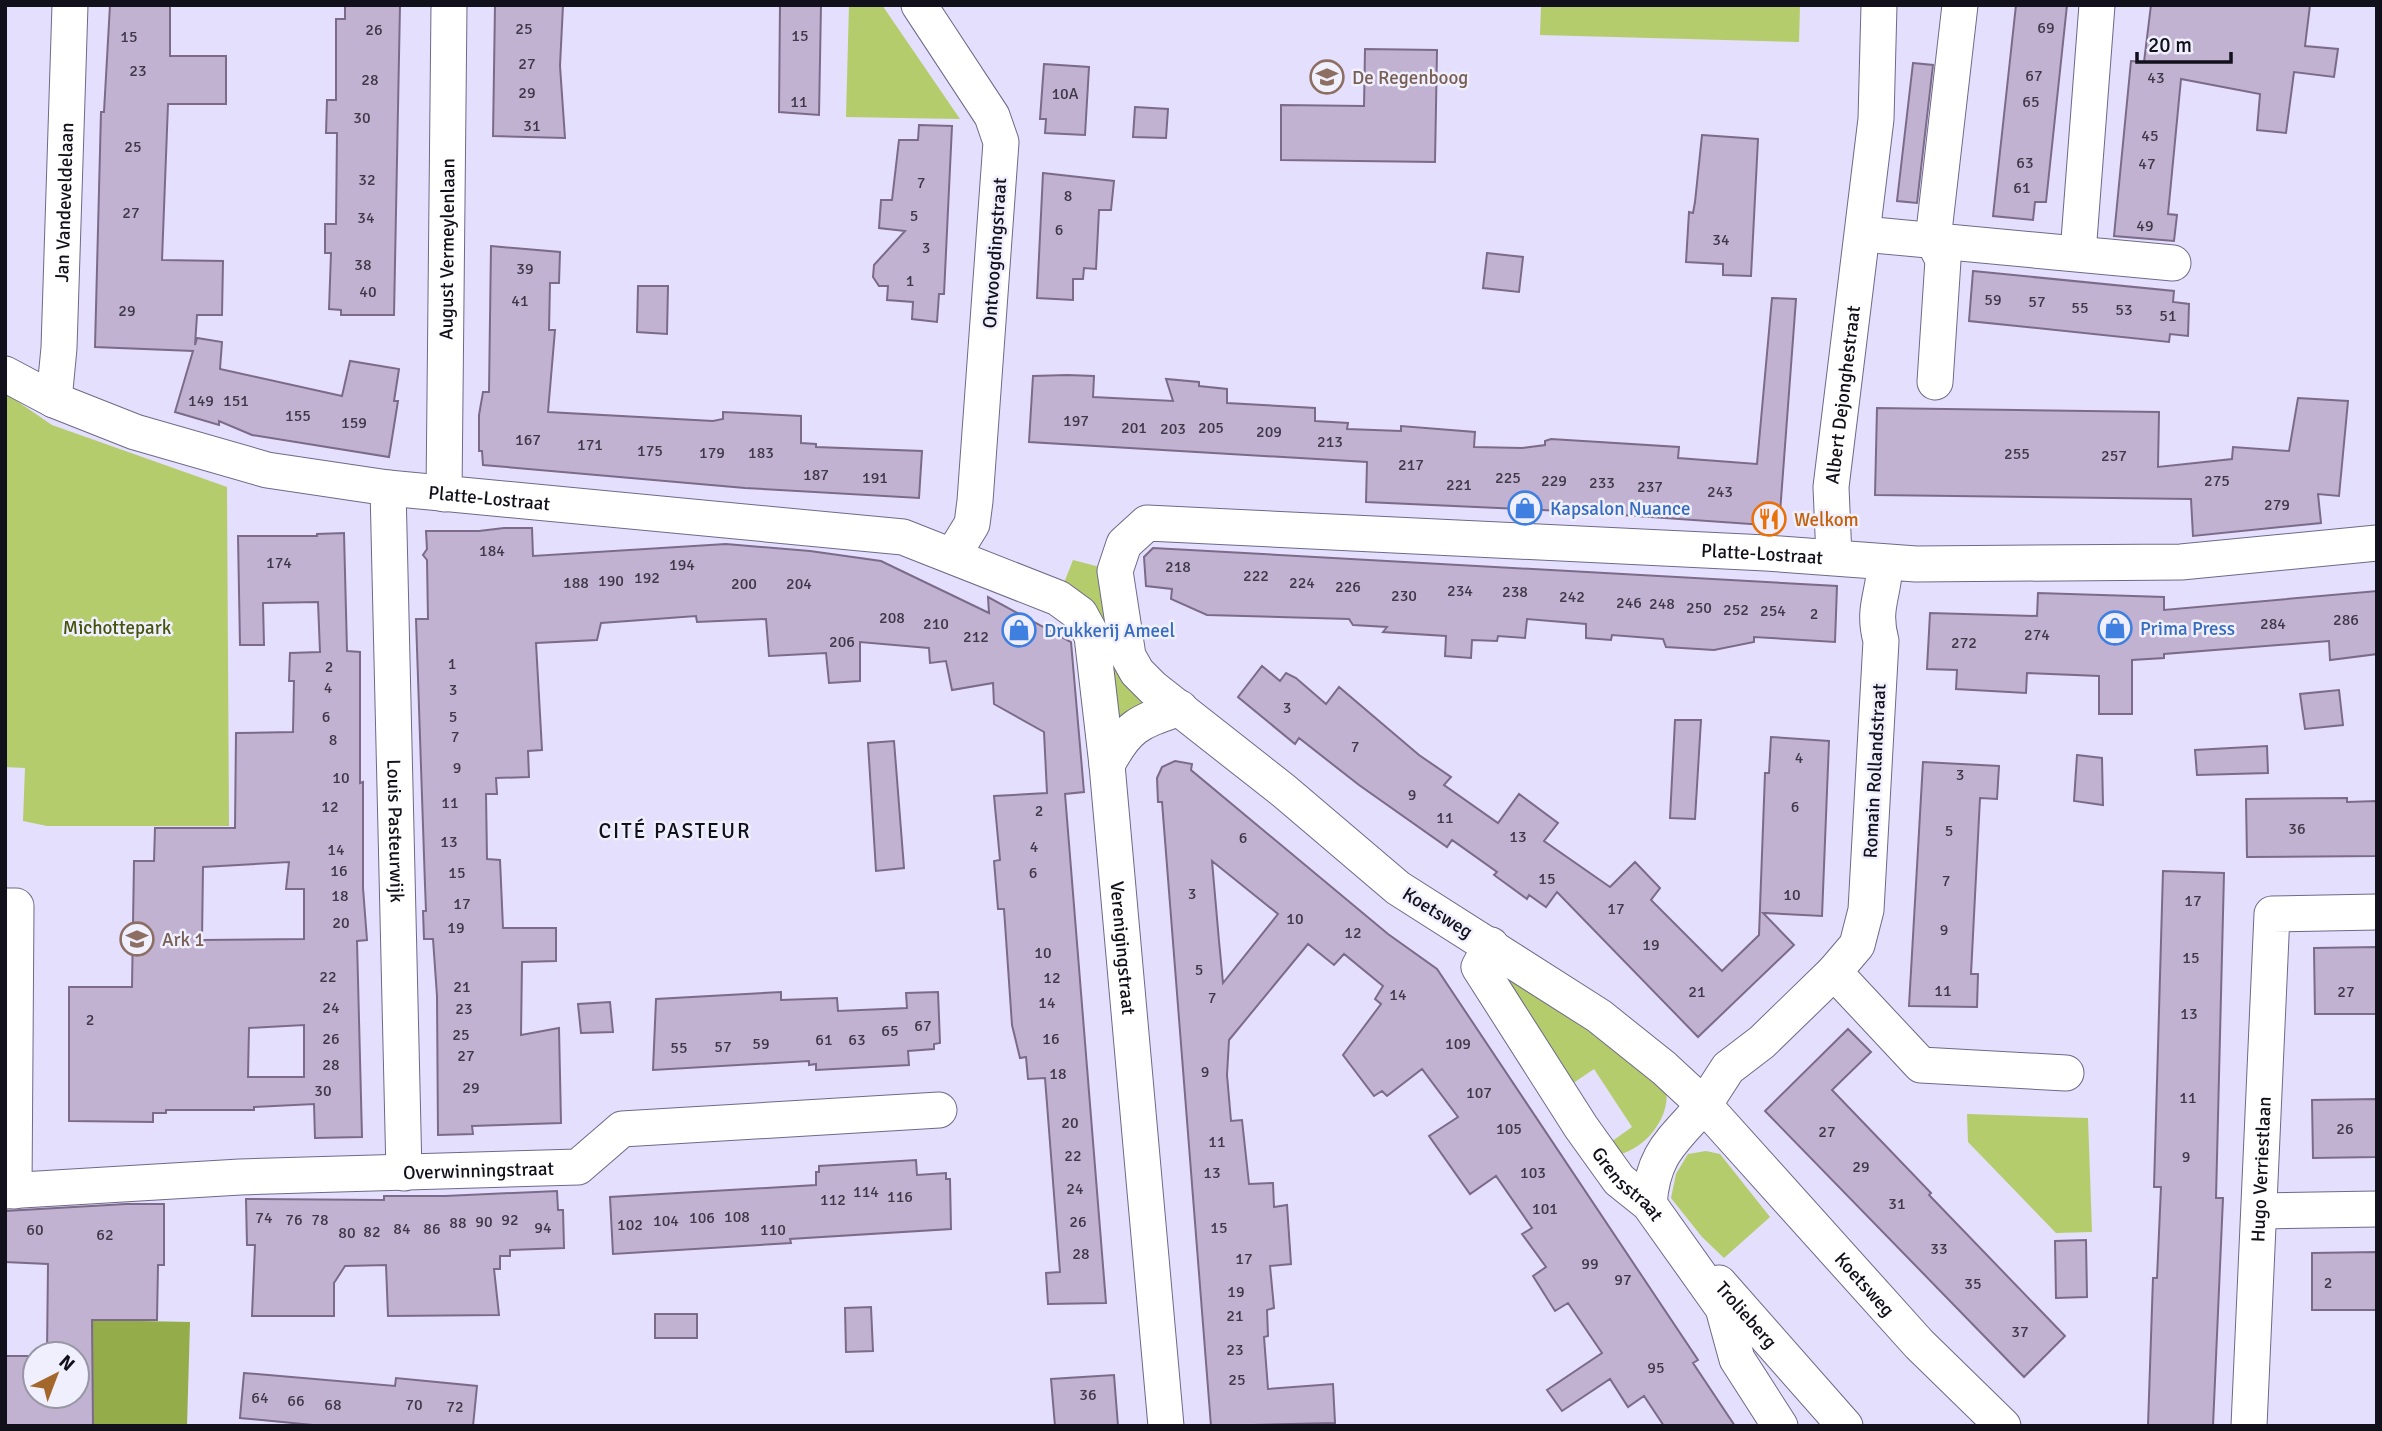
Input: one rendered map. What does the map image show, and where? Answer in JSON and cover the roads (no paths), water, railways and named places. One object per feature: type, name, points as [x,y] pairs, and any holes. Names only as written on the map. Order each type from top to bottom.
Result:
[{"type":"street","name":"Jan Vandeveldelaan","points":[[54,400],[59,348],[70,5]]},
{"type":"street","name":"August Vermeylenlaan","points":[[444,494],[449,5]]},
{"type":"street","name":"Ontvoogdingstraat","points":[[919,5],[992,116],[1001,142],[972,524],[953,555]]},
{"type":"street","name":"Albert Dejonghestraat","points":[[1834,557],[1831,487],[1876,119],[1880,5]]},
{"type":"street","points":[[1935,382],[1943,260],[1933,240],[1960,5]]},
{"type":"street","points":[[2078,253],[2097,5]]},
{"type":"street","points":[[1863,234],[2173,263]]},
{"type":"street","name":"Platte-Lostraat","points":[[5,374],[54,400],[135,432],[193,451],[267,470],[444,494],[903,537],[953,555]]},
{"type":"street","name":"Louis Pasteurwijk","points":[[388,488],[404,1173]]},
{"type":"street","name":"Platte-Lostraat","points":[[1147,523],[1834,557],[1885,563],[2181,562],[2377,543]]},
{"type":"street","name":"Koetsweg","points":[[1147,523],[1124,544],[1115,571],[1128,656],[1137,672],[1153,688],[1398,888],[1599,1016],[1664,1068],[1704,1105],[1919,1344],[2003,1426]]},
{"type":"street","name":"Verenigingstraat","points":[[953,555],[1058,598],[1080,614],[1092,636],[1107,765],[1166,1426]]},
{"type":"street","name":"Romain Rollandstraat","points":[[1704,1105],[1728,1068],[1762,1042],[1834,972],[1857,945],[1866,910],[1881,641],[1875,620],[1884,586],[1885,563]]},
{"type":"street","points":[[1107,765],[1122,736],[1145,720],[1180,708]]},
{"type":"street","points":[[10,1191],[11,906]]},
{"type":"street","name":"Hugo Verriestlaan","points":[[2249,1426],[2261,1211],[2272,914],[2377,912]]},
{"type":"street","name":"Grensstraat","points":[[1491,945],[1479,967],[1543,1070],[1596,1148],[1619,1180],[1649,1204],[1723,1308],[1737,1359],[1780,1426]]},
{"type":"street","points":[[1834,972],[1921,1065],[2066,1073]]},
{"type":"street","points":[[1649,1204],[1652,1174],[1665,1149],[1704,1105]]},
{"type":"street","name":"Overwinningstraat","points":[[10,1191],[240,1177],[578,1167],[622,1129],[939,1110]]},
{"type":"street","name":"Trolieberg","points":[[1649,1204],[1845,1426]]},
{"type":"street","points":[[2261,1211],[2377,1209]]},
{"type":"place","name":"De Regenboog","points":[[1327,77]]},
{"type":"place","name":"Kapsalon Nuance","points":[[1525,508]]},
{"type":"place","name":"Welkom","points":[[1769,519]]},
{"type":"place","name":"Prima Press","points":[[2115,628]]},
{"type":"place","name":"Drukkerij Ameel","points":[[1019,630]]},
{"type":"place","name":"Ark 1","points":[[137,939]]},
{"type":"district","name":"CITÉ PASTEUR","points":[[675,831]]},
{"type":"park label","name":"Michottepark","points":[[117,627]]}]
